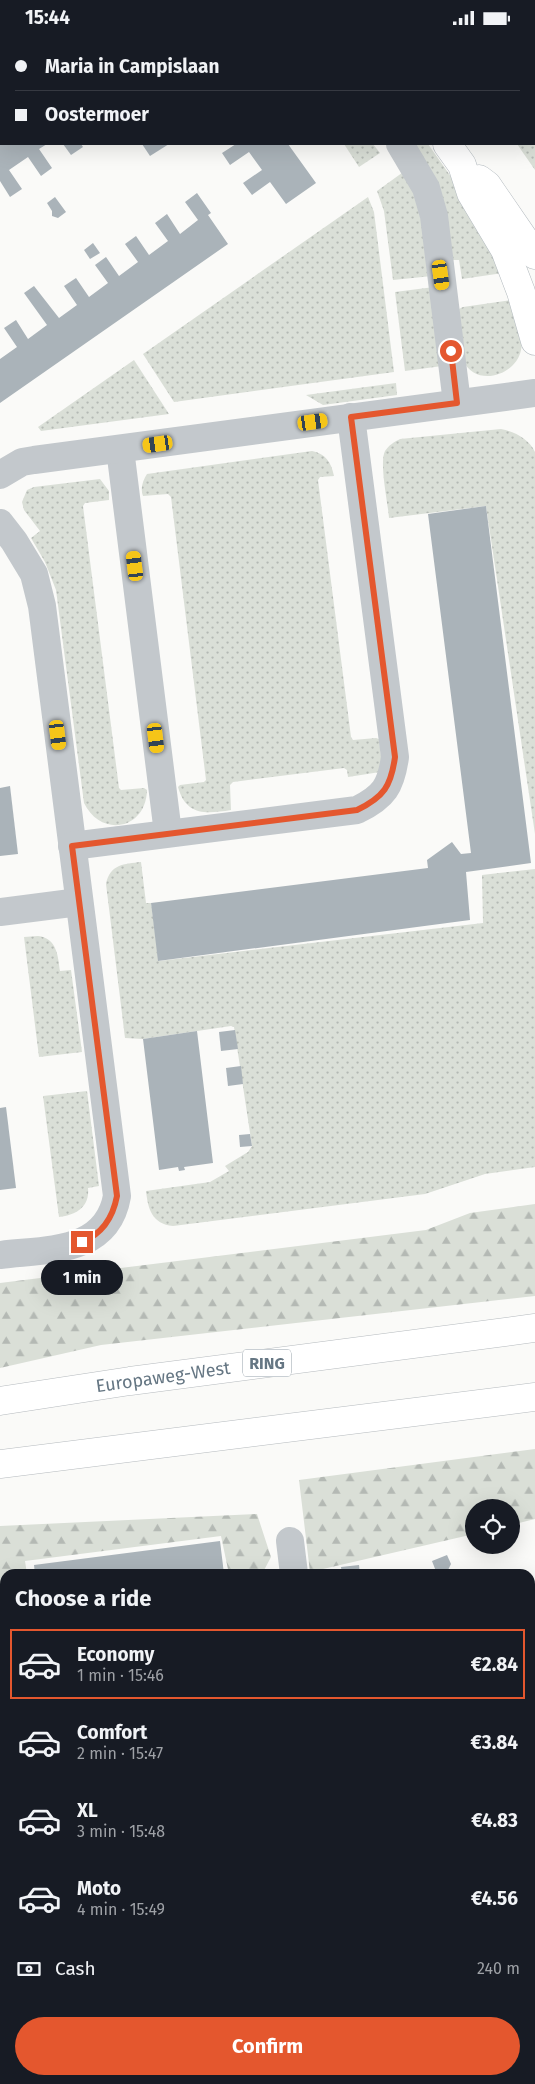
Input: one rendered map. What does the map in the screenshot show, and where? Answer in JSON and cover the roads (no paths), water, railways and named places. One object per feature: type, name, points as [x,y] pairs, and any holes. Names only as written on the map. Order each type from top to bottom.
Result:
[{"type":"main road","points":[[454,155],[487,185],[535,255]]},
{"type":"main road","points":[[454,155],[472,193],[505,250],[521,292],[535,341]]},
{"type":"main road","name":"Europaweg-West","points":[[0,1401],[140,1379],[535,1328]]},
{"type":"main road","points":[[0,1464],[535,1397]]},
{"type":"street","points":[[401,145],[426,188],[434,216],[457,403]]},
{"type":"street","points":[[0,475],[22,462],[535,393]]},
{"type":"street","points":[[72,846],[357,810],[375,801],[386,788],[393,775],[395,757],[351,417]]},
{"type":"street","points":[[120,449],[168,833]]},
{"type":"street","points":[[0,523],[14,541],[34,574],[42,605],[117,1196],[110,1219],[92,1238],[72,1246],[0,1255]]},
{"type":"street","points":[[0,912],[79,902]]},
{"type":"street","points":[[290,1541],[293,1569]]}]
